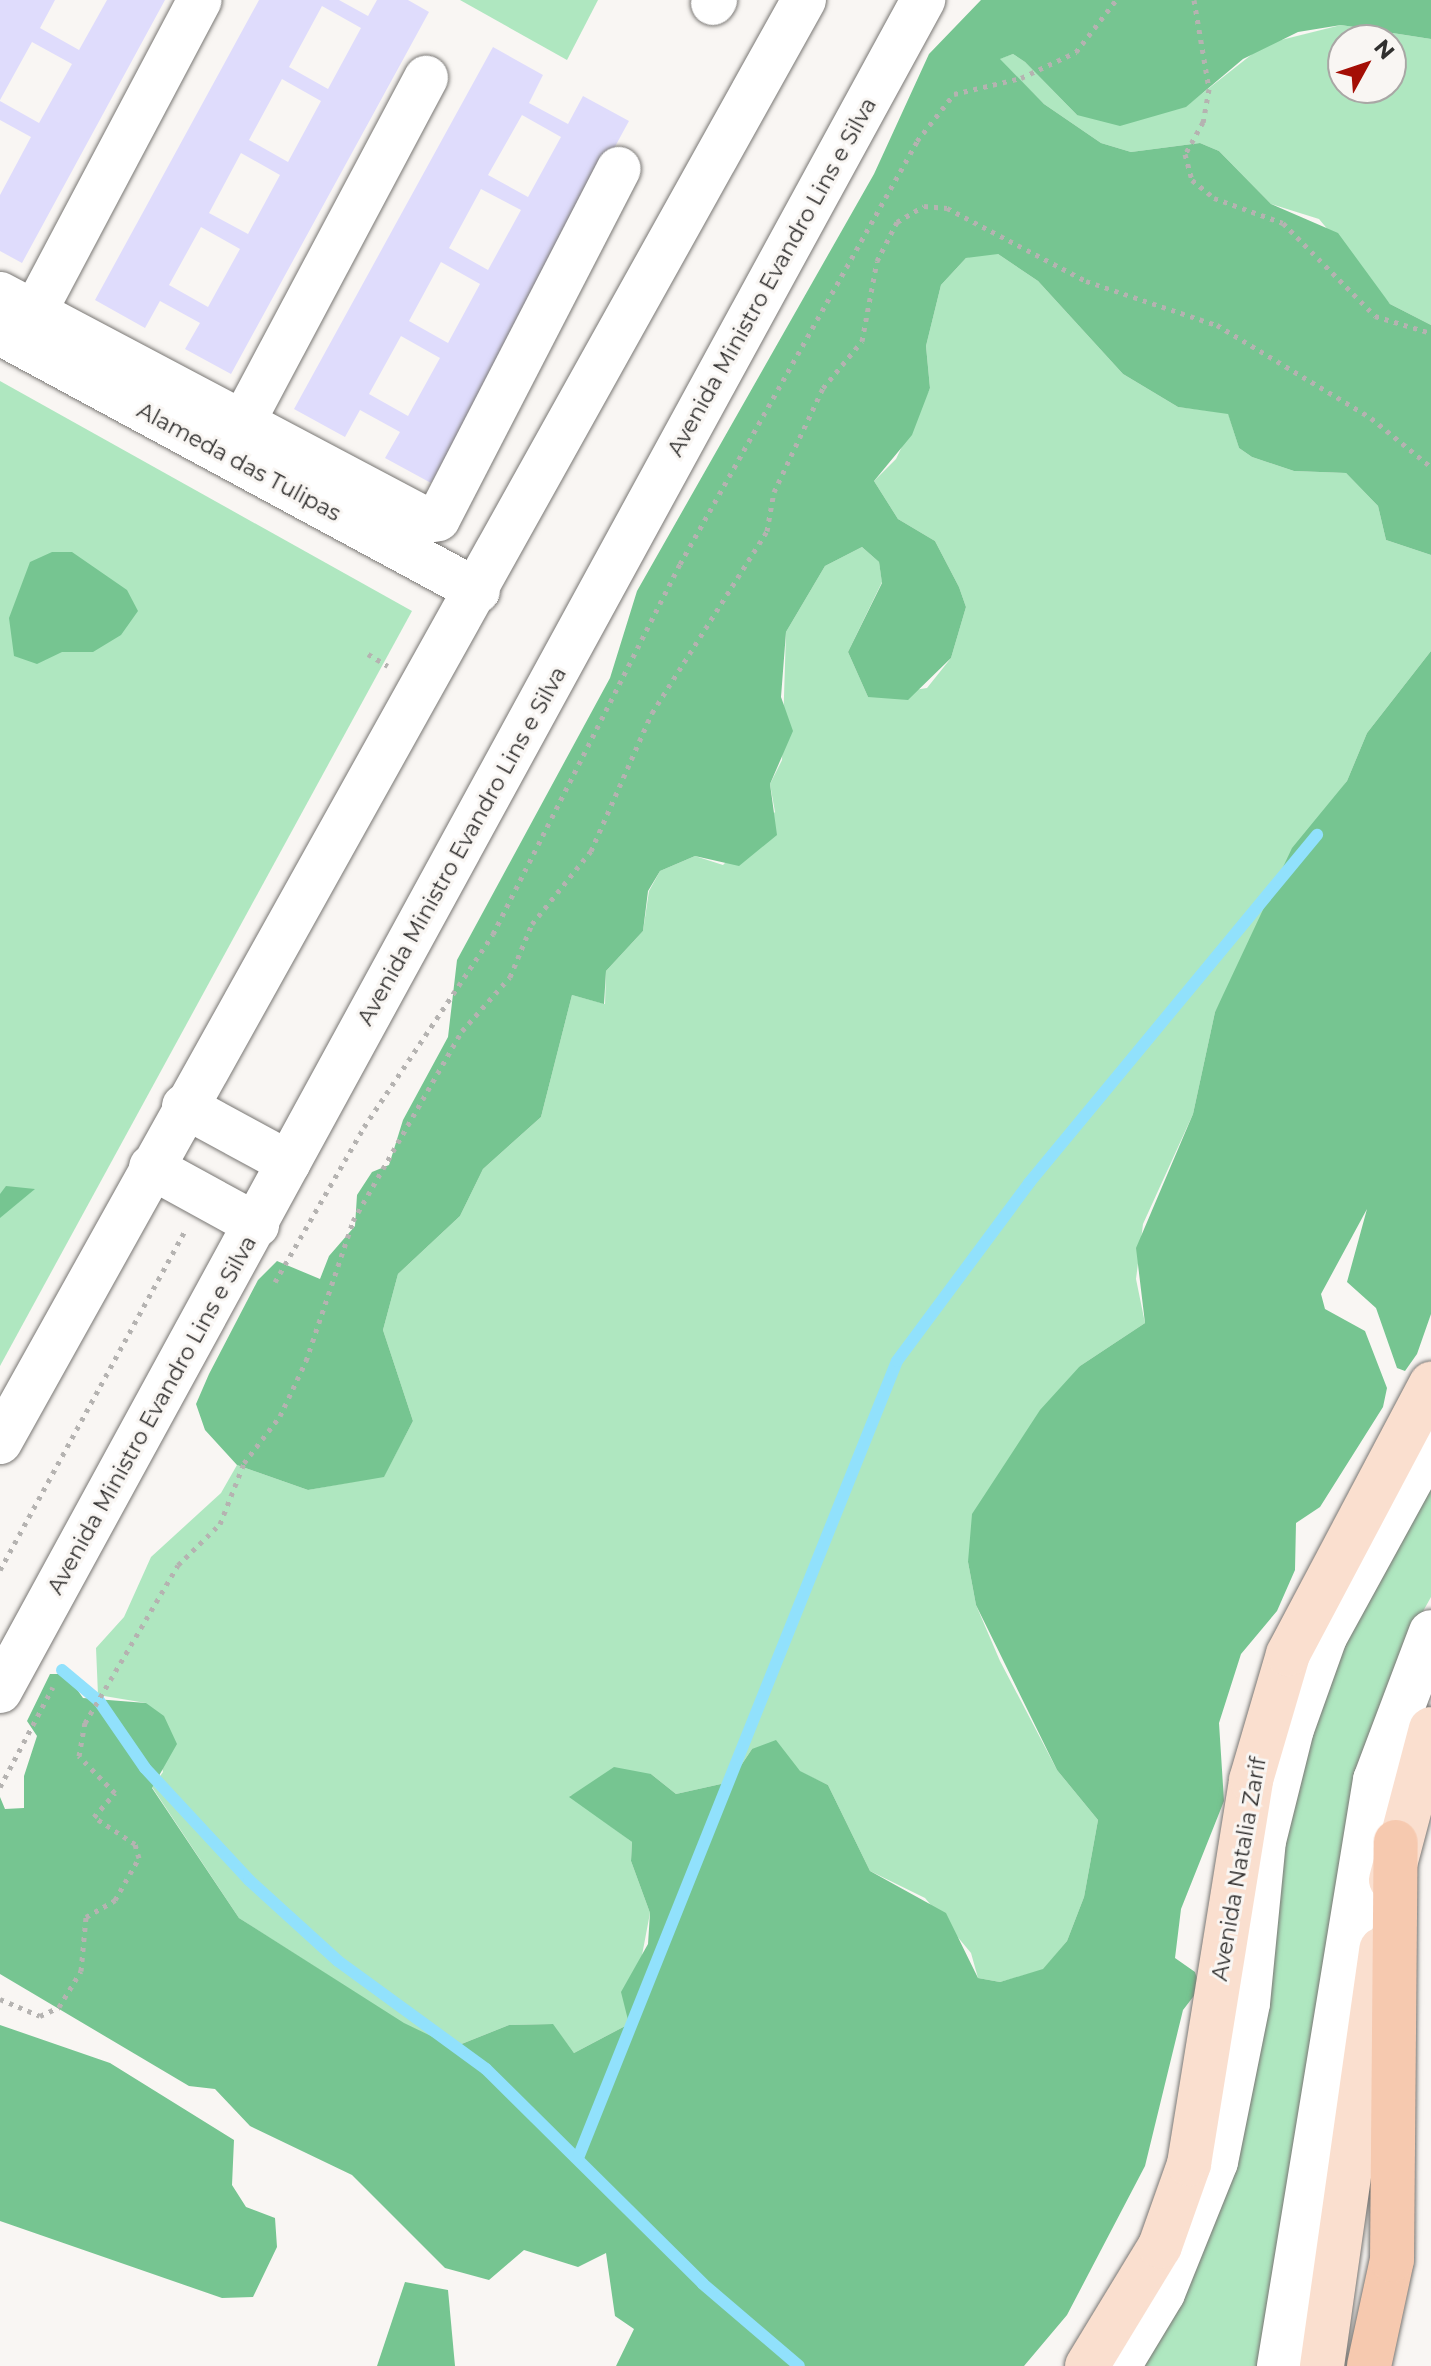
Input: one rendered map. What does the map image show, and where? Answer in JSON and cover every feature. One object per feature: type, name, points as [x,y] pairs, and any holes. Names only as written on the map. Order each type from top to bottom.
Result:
[{"type":"highway","points":[[1369,2366],[1392,2260],[1396,1842]]},
{"type":"main road","name":"Avenida Natalia Zarif","points":[[1087,2366],[1160,2246],[1189,2164],[1251,1780],[1288,1654],[1431,1384]]},
{"type":"main road","points":[[1322,2366],[1396,1842],[1431,1729]]},
{"type":"street","points":[[200,0],[11,313],[243,422],[438,519],[619,169]]},
{"type":"street","points":[[0,1442],[184,1106],[478,591],[804,0]]},
{"type":"street","name":"Avenida Ministro Evandro Lins e Silva","points":[[0,1691],[923,0]]},
{"type":"street","points":[[243,422],[426,78]]},
{"type":"street","name":"Alameda das Tulipas","points":[[11,313],[478,591]]},
{"type":"street","points":[[184,1106],[289,1163]]},
{"type":"street","points":[[151,1167],[257,1225]]},
{"type":"street","points":[[1119,2366],[1163,2293],[1216,2162],[1248,2003],[1264,1841],[1292,1729],[1325,1637],[1431,1443]]},
{"type":"street","points":[[1279,2366],[1375,1780],[1431,1632]]},
{"type":"street","points":[[1375,1780],[1396,1842]]},
{"type":"path","points":[[269,1292],[364,1127],[493,934],[680,564],[917,141],[954,94],[1037,73],[1076,52],[1116,0]]},
{"type":"path","points":[[1194,0],[1209,89],[1203,122],[1185,154],[1192,180],[1214,198],[1283,223],[1375,316],[1431,333]]},
{"type":"path","points":[[0,1999],[40,2016],[59,2007],[81,1971],[86,1917],[115,1900],[139,1858],[135,1844],[94,1817],[115,1793],[79,1756],[85,1723],[178,1565],[220,1524],[244,1463],[280,1416],[306,1361],[353,1221],[462,1031],[510,977],[532,924],[596,843],[652,713],[767,531],[774,492],[823,388],[862,341],[877,261],[897,222],[924,206],[947,208],[1086,281],[1217,325],[1371,418],[1431,467]]},
{"type":"path","points":[[0,1570],[203,1195]]},
{"type":"path","points":[[0,1787],[57,1679]]},
{"type":"green space","points":[[460,0],[598,0],[567,60]]},
{"type":"green space","points":[[981,0],[1431,0],[1431,39],[1407,35],[1407,24],[1327,24],[1327,27],[1298,32],[1243,59],[1186,107],[1120,126],[1077,115],[1025,62],[1013,54],[1000,59],[1044,104],[1101,143],[1131,152],[1200,143],[1219,151],[1271,204],[1338,233],[1390,304],[1431,325],[1431,555],[1386,540],[1378,506],[1346,473],[1294,471],[1252,457],[1239,448],[1228,414],[1178,407],[1123,374],[1038,281],[998,254],[966,258],[941,285],[926,346],[930,388],[912,435],[874,481],[898,519],[935,541],[959,587],[966,607],[951,658],[908,700],[868,697],[848,652],[882,583],[879,562],[862,547],[825,566],[786,632],[781,697],[793,731],[770,784],[777,835],[739,866],[695,856],[660,871],[648,891],[643,931],[606,971],[604,1004],[572,995],[541,1117],[483,1169],[460,1216],[398,1274],[383,1330],[413,1421],[384,1477],[308,1490],[237,1465],[205,1430],[196,1404],[209,1374],[258,1280],[277,1261],[320,1279],[329,1256],[355,1226],[357,1195],[372,1172],[389,1165],[403,1120],[448,1037],[457,960],[610,678],[637,591],[874,174],[929,54]]},
{"type":"green space","points":[[1327,28],[1327,104],[1407,104],[1407,35],[1431,39],[1431,325],[1390,304],[1319,219],[1271,204],[1219,151],[1200,143],[1131,152],[1101,143],[1044,104],[999,59],[1013,54],[1025,62],[1077,115],[1185,107],[1265,44]]},
{"type":"green space","points":[[983,253],[998,254],[1038,281],[1123,374],[1178,407],[1228,413],[1239,448],[1252,457],[1294,471],[1346,473],[1378,506],[1386,540],[1431,555],[1431,651],[1367,733],[1347,781],[1280,873],[1274,899],[1215,1012],[1193,1114],[1143,1224],[1136,1279],[1145,1323],[1080,1366],[968,1562],[976,1605],[1000,1661],[1057,1770],[1098,1820],[1084,1897],[1067,1941],[1043,1970],[1000,1982],[978,1978],[971,1953],[925,1898],[870,1871],[828,1785],[752,1749],[730,1782],[676,1794],[651,1774],[570,1796],[632,1842],[631,1861],[650,1913],[629,2024],[574,2053],[552,2024],[509,2025],[454,2047],[404,2024],[239,1918],[152,1787],[163,1772],[146,1703],[98,1695],[96,1648],[124,1617],[151,1557],[221,1493],[237,1465],[308,1490],[384,1476],[413,1421],[383,1330],[398,1274],[460,1216],[483,1169],[541,1117],[572,995],[605,1004],[606,971],[643,931],[649,891],[660,871],[695,856],[723,865],[775,812],[770,784],[782,760],[786,632],[825,566],[862,547],[879,562],[882,582],[848,652],[868,697],[927,688],[951,658],[966,607],[959,587],[935,541],[898,519],[874,481],[896,459],[930,388],[926,346],[941,285],[966,258]]},
{"type":"green space","points":[[0,381],[412,611],[0,1366]]},
{"type":"green space","points":[[52,552],[72,552],[127,590],[138,611],[121,635],[93,652],[62,652],[37,664],[14,656],[9,618],[30,562]]},
{"type":"green space","points":[[1431,651],[1431,1314],[1417,1354],[1405,1371],[1397,1368],[1376,1308],[1347,1282],[1367,1209],[1321,1294],[1325,1309],[1365,1331],[1387,1388],[1383,1407],[1320,1507],[1296,1523],[1295,1570],[1277,1611],[1241,1654],[1219,1723],[1224,1801],[1181,1909],[1175,1958],[1195,1972],[1200,1988],[1183,2010],[1145,2166],[1067,2315],[1024,2366],[616,2366],[634,2329],[615,2316],[606,2253],[578,2267],[524,2250],[489,2280],[445,2268],[352,2175],[250,2126],[215,2089],[189,2086],[0,1974],[0,1797],[5,1809],[24,1808],[24,1776],[37,1736],[27,1721],[50,1674],[66,1674],[83,1698],[146,1703],[164,1716],[177,1744],[152,1788],[239,1918],[404,2023],[454,2047],[509,2025],[553,2024],[574,2053],[629,2024],[621,1992],[648,1944],[650,1913],[631,1861],[632,1842],[569,1797],[614,1767],[651,1774],[676,1794],[730,1782],[752,1749],[776,1740],[800,1771],[828,1785],[870,1871],[946,1913],[978,1978],[1000,1982],[1043,1969],[1067,1941],[1084,1897],[1098,1820],[1057,1770],[976,1605],[968,1562],[972,1514],[1040,1410],[1080,1366],[1145,1323],[1136,1248],[1193,1114],[1215,1012],[1292,848],[1347,781],[1367,733]]},
{"type":"green space","points":[[6,1186],[35,1189],[0,1218],[0,1194]]},
{"type":"green space","points":[[1431,1457],[1431,1597],[1411,1633],[1263,2366],[1137,2366],[1314,1686]]},
{"type":"green space","points":[[0,2025],[110,2063],[234,2140],[232,2185],[246,2207],[275,2218],[277,2247],[253,2297],[222,2298],[0,2221]]},
{"type":"green space","points":[[405,2282],[448,2290],[455,2366],[377,2366]]},
{"type":"building","points":[[0,0],[55,0],[40,28],[79,50],[107,0],[165,0],[22,263],[0,251],[0,195],[31,137],[0,120],[0,101],[39,123],[72,64],[32,42],[0,100]]},
{"type":"building","points":[[259,0],[339,0],[368,16],[377,0],[408,0],[429,12],[231,374],[185,349],[200,323],[160,301],[145,328],[95,300]],"holes":[[[322,6],[361,28],[328,89],[289,67]],[[282,79],[321,101],[288,162],[249,140]],[[241,153],[280,175],[248,234],[209,213]],[[201,227],[240,249],[208,307],[169,285]]]},
{"type":"building","points":[[493,47],[543,75],[529,103],[568,124],[583,96],[629,121],[431,483],[385,458],[400,432],[360,410],[345,437],[294,409]],"holes":[[[522,115],[561,137],[528,197],[488,175]],[[481,189],[521,210],[488,270],[449,248]],[[441,262],[480,284],[448,343],[409,321]],[[401,336],[440,358],[408,416],[369,394]]]},
{"type":"waterway","points":[[578,2158],[897,1361],[1029,1183],[1317,835]]},
{"type":"waterway","points":[[62,1670],[99,1701],[145,1768],[249,1880],[338,1961],[486,2069],[703,2284],[799,2366]]}]
